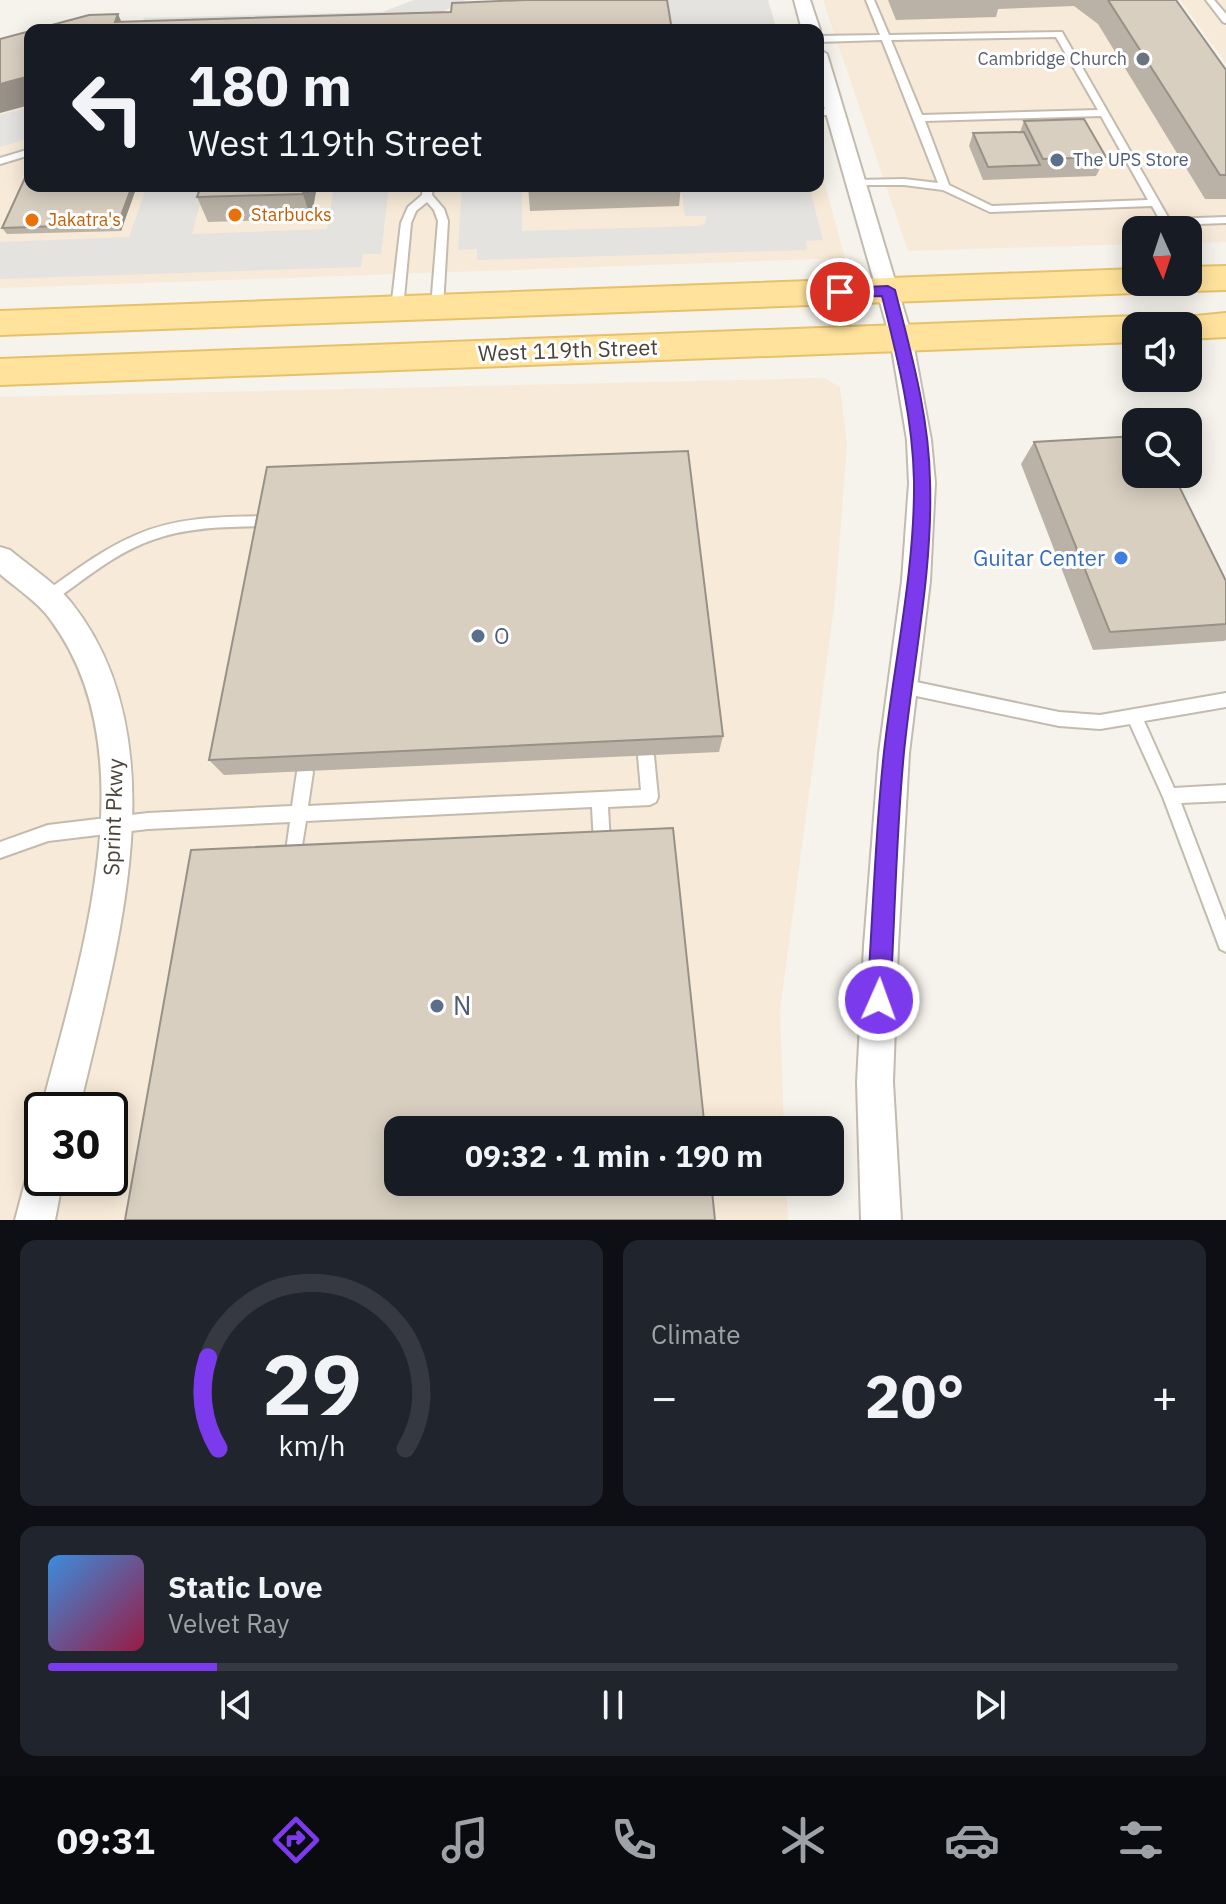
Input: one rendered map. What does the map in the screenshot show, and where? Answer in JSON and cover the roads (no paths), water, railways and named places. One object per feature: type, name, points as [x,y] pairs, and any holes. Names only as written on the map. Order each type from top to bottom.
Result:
[{"type":"main road","points":[[0,323],[1122,282]]},
{"type":"main road","points":[[1202,326],[1226,325]]},
{"type":"main road","name":"West 119th Street","points":[[0,372],[1122,329]]},
{"type":"street","points":[[802,0],[809,24]]},
{"type":"street","points":[[826,112],[856,183],[901,337],[919,440],[922,483],[916,581],[888,828],[875,1082],[881,1220]]},
{"type":"street","name":"Sprint Pkwy","points":[[0,558],[50,596],[83,644],[104,694],[113,728],[118,771],[110,896],[64,1092]]},
{"type":"street","points":[[35,1220],[40,1196]]},
{"type":"lane","points":[[870,0],[945,187]]},
{"type":"lane","points":[[1210,0],[1226,20]]},
{"type":"lane","points":[[824,39],[1059,34],[1162,216]]},
{"type":"lane","points":[[919,118],[1104,113]]},
{"type":"lane","points":[[0,161],[24,154]]},
{"type":"lane","points":[[856,183],[904,182],[945,187],[990,209],[1156,203]]},
{"type":"lane","points":[[397,309],[406,223],[412,209],[427,192]]},
{"type":"lane","points":[[429,192],[443,221],[437,307]]},
{"type":"lane","points":[[1202,222],[1226,220]]},
{"type":"lane","points":[[50,596],[120,548],[154,533],[190,525],[272,521]]},
{"type":"lane","points":[[902,686],[1059,719],[1100,722],[1226,700]]},
{"type":"lane","points":[[1135,718],[1170,796],[1226,943]]},
{"type":"lane","points":[[0,850],[48,833],[116,823],[650,797],[646,756]]},
{"type":"lane","points":[[293,858],[305,772]]},
{"type":"lane","points":[[1170,796],[1226,793]]},
{"type":"lane","points":[[600,800],[602,844]]},
{"type":"place","name":"Cambridge Church","points":[[1143,59]]},
{"type":"place","name":"The UPS Store","points":[[1057,160]]},
{"type":"place","name":"Starbucks","points":[[235,215]]},
{"type":"place","name":"Jakatra's","points":[[32,220]]},
{"type":"place","name":"Guitar Center","points":[[1121,558]]},
{"type":"place","name":"O","points":[[478,636]]},
{"type":"place","name":"N","points":[[437,1006]]}]
